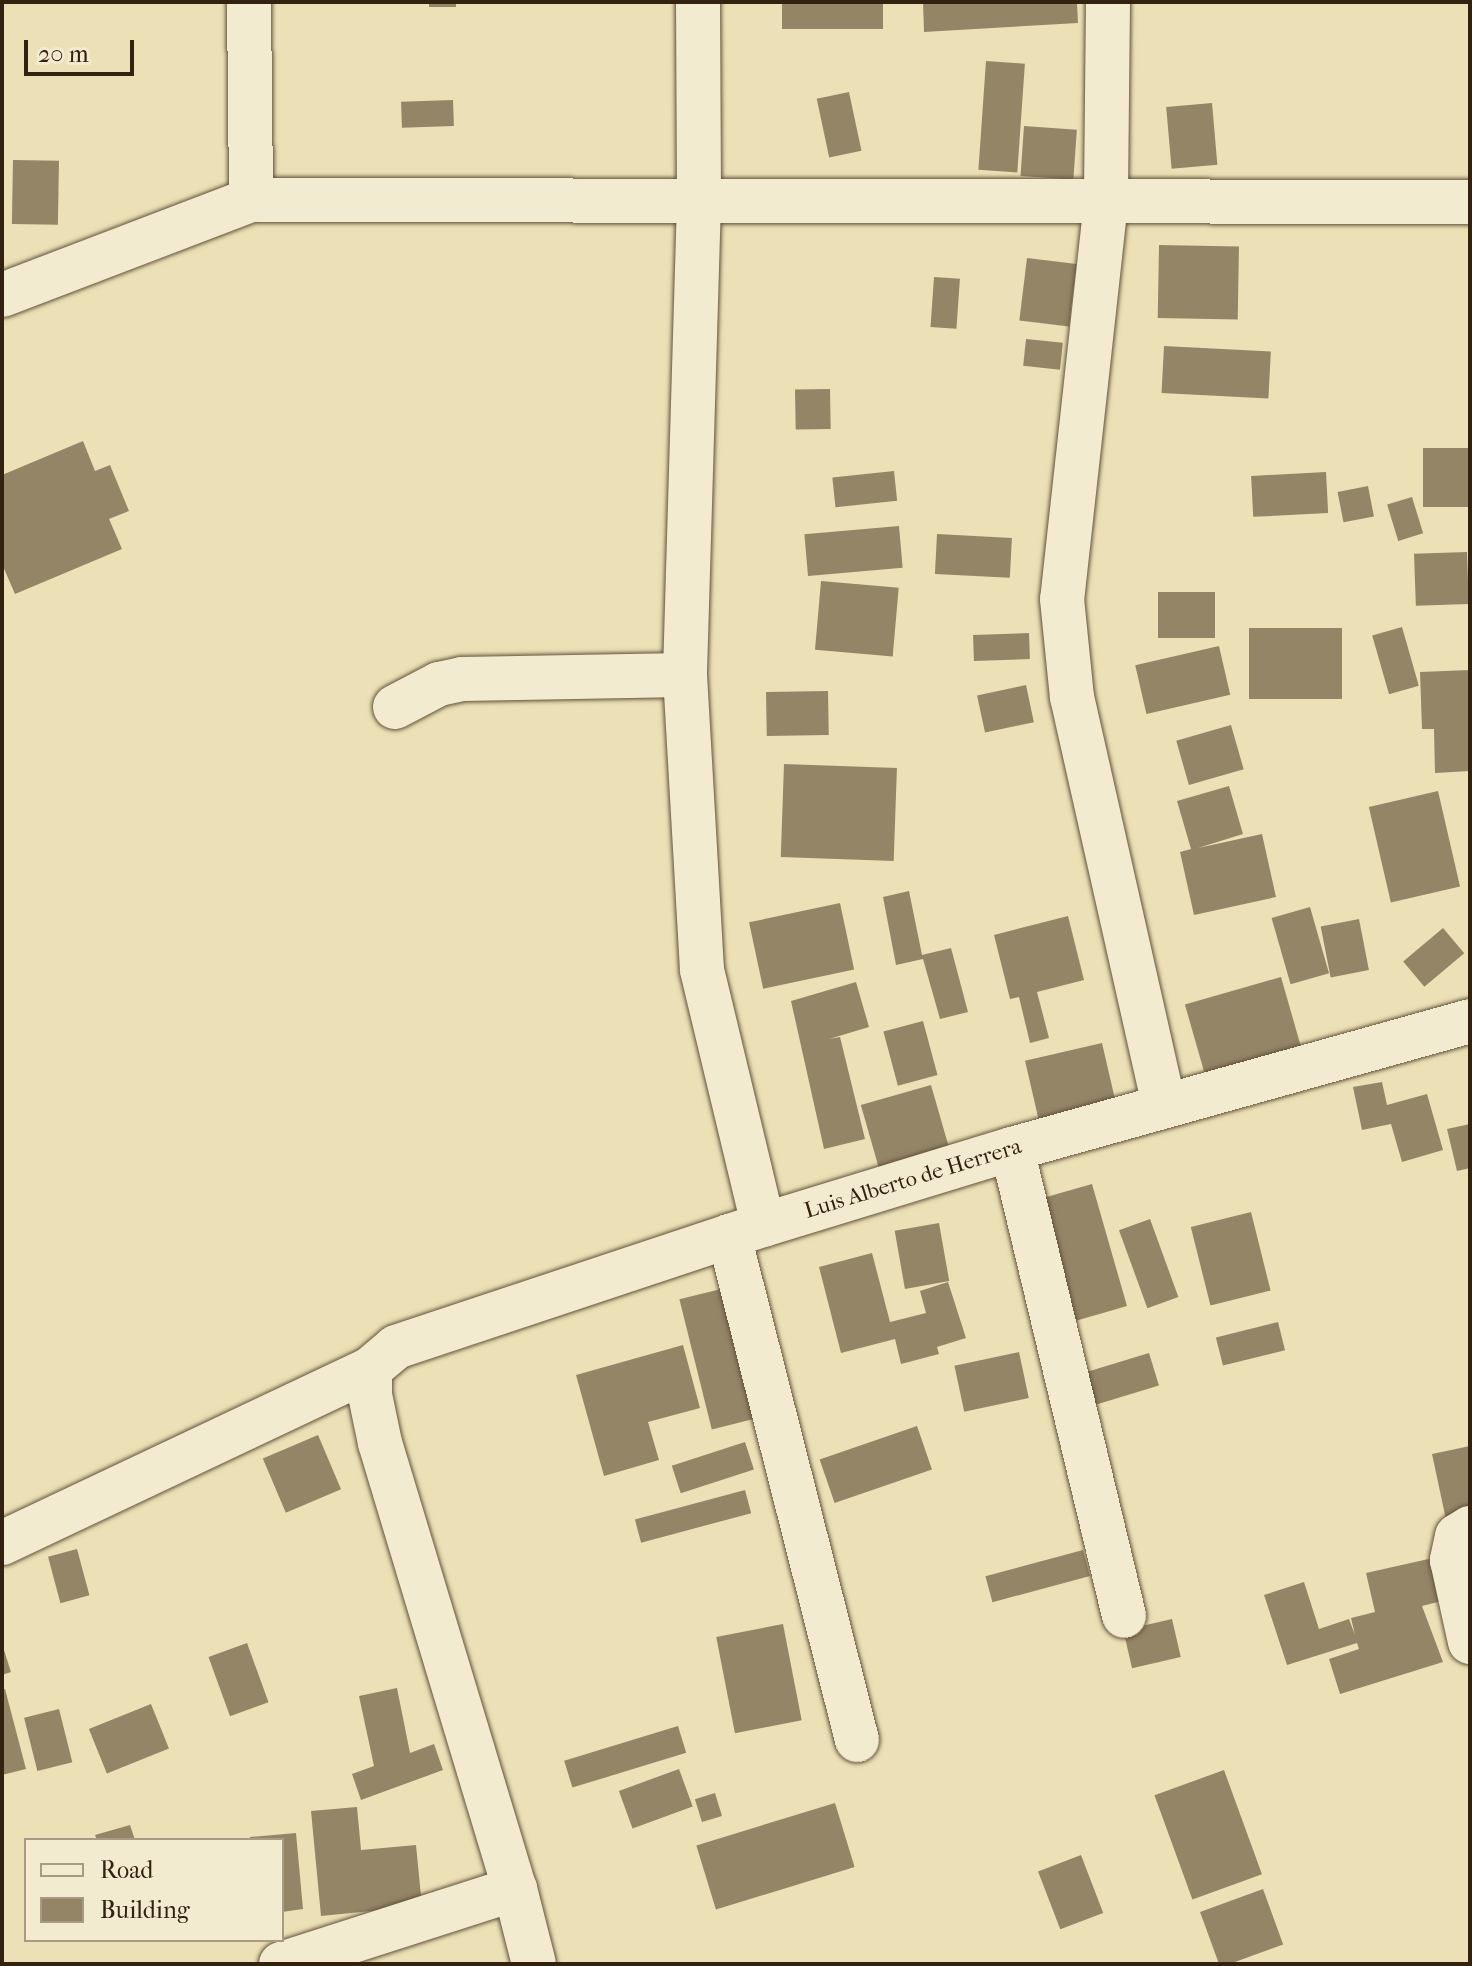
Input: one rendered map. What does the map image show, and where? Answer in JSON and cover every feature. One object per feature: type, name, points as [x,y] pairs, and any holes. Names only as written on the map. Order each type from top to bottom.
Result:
[{"type":"street","points":[[249,2],[251,200]]},
{"type":"street","points":[[698,2],[699,201],[685,675],[702,970],[746,1230],[857,1740]]},
{"type":"street","points":[[1108,2],[1106,202],[1062,599],[1072,697],[1164,1106]]},
{"type":"street","points":[[2,295],[251,200],[1470,202]]},
{"type":"street","points":[[395,707],[439,684],[462,679],[685,675]]},
{"type":"street","name":"Luis Alberto de Herrera","points":[[2,1543],[370,1369],[396,1347],[746,1230],[1012,1149],[1470,1021]]},
{"type":"street","points":[[1012,1149],[1124,1616]]},
{"type":"street","points":[[370,1369],[370,1395],[380,1443],[515,1889],[534,1964]]},
{"type":"street","points":[[1464,1532],[1452,1560],[1470,1642]]},
{"type":"street","points":[[281,1964],[515,1889]]},
{"type":"building","points":[[429,2],[456,2],[456,7],[429,7]]},
{"type":"building","points":[[782,2],[883,2],[883,29],[782,29]]},
{"type":"building","points":[[923,2],[1077,2],[1078,23],[924,32]]},
{"type":"building","points":[[986,61],[1025,64],[1017,172],[978,170]]},
{"type":"building","points":[[849,92],[861,151],[829,158],[817,99]]},
{"type":"building","points":[[453,100],[454,126],[402,128],[401,102]]},
{"type":"building","points":[[1212,103],[1217,165],[1172,169],[1166,107]]},
{"type":"building","points":[[1024,126],[1077,130],[1073,180],[1021,176]]},
{"type":"building","points":[[13,160],[59,161],[58,225],[12,224]]},
{"type":"building","points":[[1159,245],[1239,246],[1238,319],[1158,318]]},
{"type":"building","points":[[1027,258],[1077,264],[1069,327],[1019,321]]},
{"type":"building","points":[[934,277],[960,279],[956,329],[931,327]]},
{"type":"building","points":[[1026,339],[1063,343],[1060,370],[1023,366]]},
{"type":"building","points":[[1164,346],[1271,352],[1268,399],[1162,393]]},
{"type":"building","points":[[830,389],[831,429],[796,430],[795,390]]},
{"type":"building","points":[[83,441],[95,471],[110,465],[129,511],[109,519],[122,549],[15,594],[2,564],[2,475]]},
{"type":"building","points":[[1423,448],[1470,448],[1470,507],[1423,507]]},
{"type":"building","points":[[894,471],[897,501],[835,507],[832,477]]},
{"type":"building","points":[[1326,472],[1328,513],[1253,517],[1251,476]]},
{"type":"building","points":[[1368,486],[1374,516],[1343,522],[1338,492]]},
{"type":"building","points":[[1412,497],[1423,533],[1398,541],[1387,505]]},
{"type":"building","points":[[899,526],[903,568],[808,576],[804,534]]},
{"type":"building","points":[[937,534],[1012,538],[1010,578],[935,574]]},
{"type":"building","points":[[1467,552],[1469,604],[1416,606],[1414,554]]},
{"type":"building","points":[[821,581],[899,588],[893,657],[815,650]]},
{"type":"building","points":[[1158,592],[1215,592],[1215,638],[1158,638]]},
{"type":"building","points":[[1402,627],[1419,686],[1389,694],[1372,636]]},
{"type":"building","points":[[1249,628],[1342,628],[1342,699],[1249,699]]},
{"type":"building","points":[[1029,633],[1030,659],[974,661],[973,635]]},
{"type":"building","points":[[1219,646],[1230,695],[1146,714],[1135,665]]},
{"type":"building","points":[[1470,670],[1470,771],[1435,773],[1434,729],[1422,729],[1420,672]]},
{"type":"building","points":[[1026,685],[1034,722],[985,733],[977,695]]},
{"type":"building","points":[[828,691],[829,735],[767,736],[766,692]]},
{"type":"building","points":[[1231,725],[1244,769],[1189,785],[1176,741]]},
{"type":"building","points":[[784,764],[897,768],[894,861],[781,857]]},
{"type":"building","points":[[1229,786],[1243,834],[1198,848],[1262,834],[1276,897],[1194,915],[1180,852],[1191,849],[1177,801]]},
{"type":"building","points":[[1438,791],[1460,886],[1391,902],[1369,807]]},
{"type":"building","points":[[909,891],[922,955],[951,948],[968,1012],[940,1019],[923,959],[896,965],[883,897]]},
{"type":"building","points":[[840,903],[854,970],[763,989],[749,922]]},
{"type":"building","points":[[1310,907],[1329,973],[1291,984],[1272,918]]},
{"type":"building","points":[[1068,916],[1084,980],[1037,992],[1049,1038],[1030,1043],[1019,997],[1010,999],[994,935]]},
{"type":"building","points":[[1359,919],[1369,970],[1331,977],[1321,926]]},
{"type":"building","points":[[1443,928],[1464,953],[1424,987],[1403,961]]},
{"type":"building","points":[[1281,977],[1301,1048],[1205,1076],[1185,1005]]},
{"type":"building","points":[[856,982],[869,1027],[829,1039],[840,1037],[865,1139],[824,1149],[791,1001]]},
{"type":"building","points":[[923,1021],[937,1075],[898,1086],[883,1032]]},
{"type":"building","points":[[1102,1043],[1117,1106],[1040,1124],[1025,1061]]},
{"type":"building","points":[[1382,1082],[1387,1105],[1427,1094],[1443,1150],[1402,1162],[1391,1124],[1362,1130],[1353,1087]]},
{"type":"building","points":[[931,1085],[952,1157],[882,1177],[861,1105]]},
{"type":"building","points":[[1470,1124],[1470,1168],[1457,1171],[1447,1129]]},
{"type":"building","points":[[1092,1184],[1127,1306],[1076,1321],[1041,1199]]},
{"type":"building","points":[[1251,1212],[1271,1291],[1210,1306],[1191,1227]]},
{"type":"building","points":[[1150,1219],[1178,1297],[1147,1308],[1119,1230]]},
{"type":"building","points":[[939,1223],[949,1281],[905,1289],[895,1231]]},
{"type":"building","points":[[872,1253],[890,1322],[926,1313],[920,1291],[948,1282],[966,1338],[937,1347],[939,1354],[901,1364],[895,1339],[841,1353],[819,1267]]},
{"type":"building","points":[[725,1288],[757,1418],[712,1429],[679,1299]]},
{"type":"building","points":[[1278,1322],[1285,1350],[1223,1366],[1216,1337]]},
{"type":"building","points":[[683,1345],[700,1408],[648,1422],[659,1460],[604,1476],[576,1375]]},
{"type":"building","points":[[1019,1352],[1029,1398],[964,1412],[954,1366]]},
{"type":"building","points":[[1149,1353],[1159,1386],[1095,1405],[1085,1373]]},
{"type":"building","points":[[917,1426],[932,1469],[835,1503],[820,1460]]},
{"type":"building","points":[[318,1435],[341,1489],[286,1513],[263,1458]]},
{"type":"building","points":[[745,1442],[754,1470],[681,1493],[672,1466]]},
{"type":"building","points":[[1470,1446],[1470,1524],[1448,1529],[1432,1454]]},
{"type":"building","points":[[745,1490],[751,1513],[641,1543],[635,1520]]},
{"type":"building","points":[[77,1549],[89,1595],[60,1603],[48,1557]]},
{"type":"building","points":[[1083,1550],[1090,1576],[992,1602],[985,1576]]},
{"type":"building","points":[[1433,1558],[1442,1601],[1422,1606],[1443,1662],[1340,1694],[1329,1659],[1359,1649],[1357,1643],[1287,1665],[1264,1595],[1304,1582],[1319,1629],[1349,1619],[1355,1635],[1351,1618],[1375,1612],[1366,1573]]},
{"type":"building","points":[[1172,1619],[1181,1657],[1132,1668],[1123,1630]]},
{"type":"building","points":[[783,1624],[802,1720],[735,1733],[716,1637]]},
{"type":"building","points":[[247,1643],[269,1702],[230,1716],[208,1657]]},
{"type":"building","points":[[2,1648],[11,1672],[2,1675]]},
{"type":"building","points":[[397,1688],[410,1753],[434,1744],[443,1770],[361,1800],[352,1774],[374,1766],[359,1696]]},
{"type":"building","points":[[5,1689],[26,1769],[2,1775],[2,1690]]},
{"type":"building","points":[[151,1704],[169,1749],[107,1774],[89,1729]]},
{"type":"building","points":[[59,1709],[72,1762],[37,1771],[24,1718]]},
{"type":"building","points":[[678,1726],[686,1753],[572,1788],[564,1761]]},
{"type":"building","points":[[679,1769],[693,1807],[633,1828],[619,1791]]},
{"type":"building","points":[[1224,1770],[1262,1874],[1192,1900],[1154,1795]]},
{"type":"building","points":[[715,1793],[722,1816],[702,1822],[695,1799]]},
{"type":"building","points":[[835,1803],[855,1867],[716,1909],[696,1845]]},
{"type":"building","points":[[357,1807],[361,1850],[416,1845],[422,1906],[321,1916],[311,1811]]},
{"type":"building","points":[[130,1825],[134,1838],[96,1838],[95,1835]]},
{"type":"building","points":[[296,1833],[303,1909],[284,1912],[284,1838],[250,1837]]},
{"type":"building","points":[[1081,1855],[1103,1913],[1060,1929],[1038,1871]]},
{"type":"building","points":[[1263,1889],[1283,1944],[1229,1964],[1219,1964],[1200,1912]]}]
